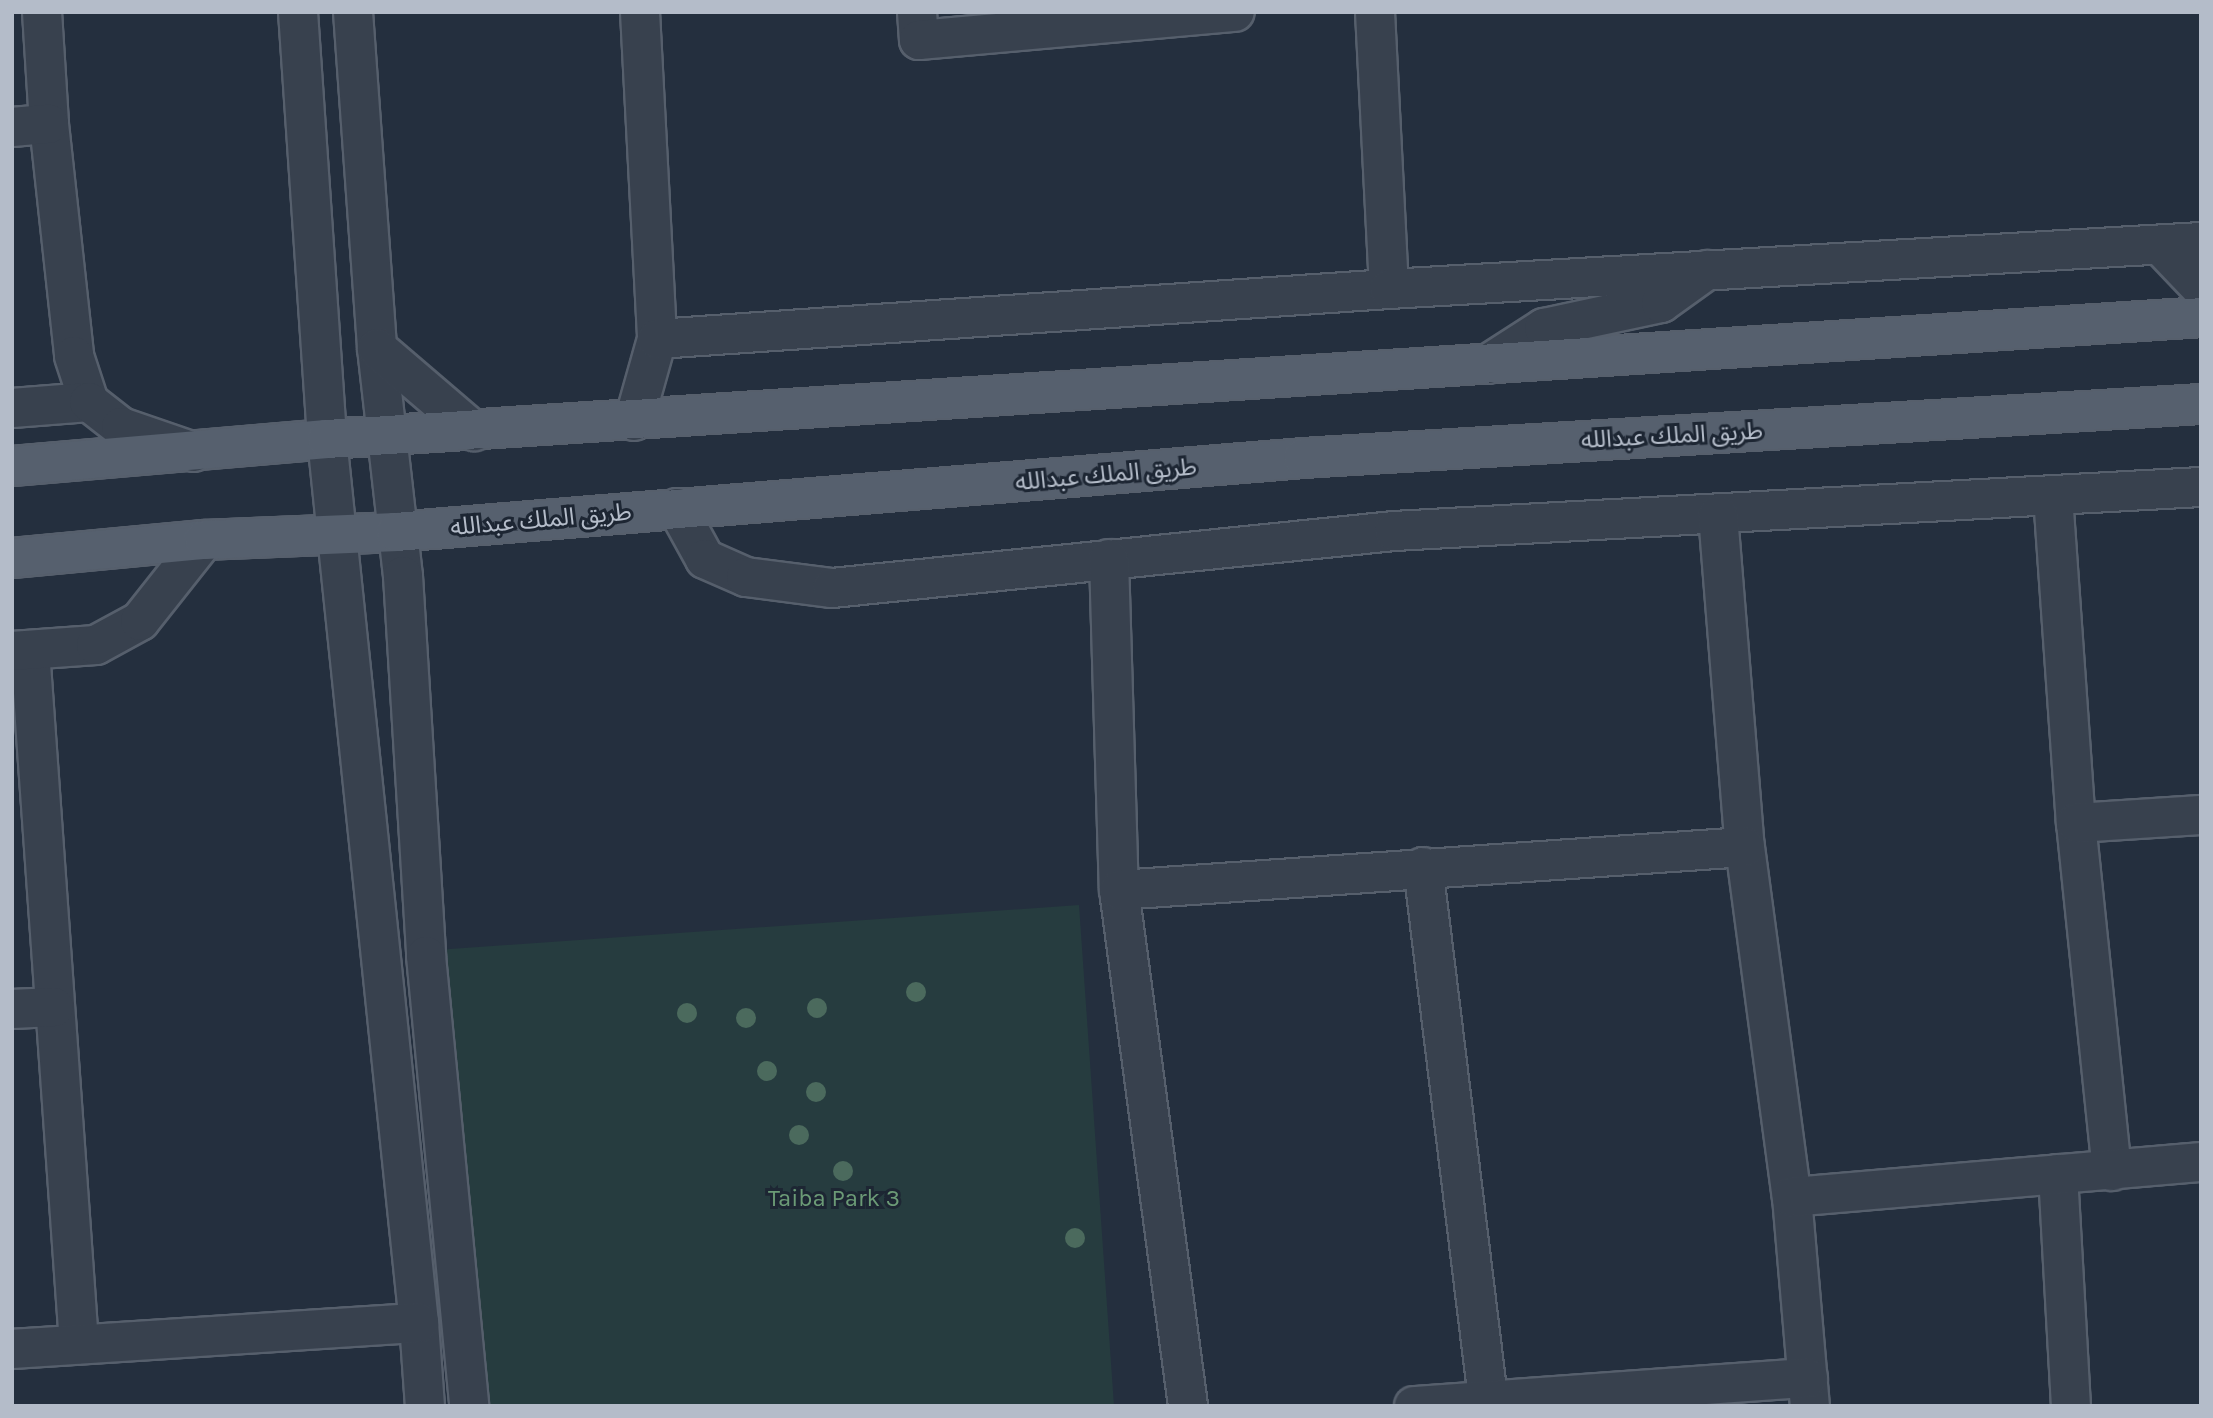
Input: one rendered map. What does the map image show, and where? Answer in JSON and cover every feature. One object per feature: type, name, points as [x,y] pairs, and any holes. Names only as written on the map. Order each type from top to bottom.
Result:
[{"type":"main road","points":[[12,466],[327,439],[2201,317]]},
{"type":"main road","name":"طريق الملك عبدالله","points":[[12,558],[204,540],[234,541],[336,532],[396,532],[1303,458],[2201,404]]},
{"type":"street","points":[[42,12],[31,126],[74,356],[89,402],[121,427],[196,452]]},
{"type":"street","points":[[299,12],[327,439],[419,1324],[425,1406]]},
{"type":"street","points":[[353,12],[377,348],[403,576],[426,956],[469,1406]]},
{"type":"street","points":[[634,421],[657,339],[640,12]]},
{"type":"street","points":[[917,12],[919,40],[1235,12]]},
{"type":"street","points":[[1375,12],[1389,289]]},
{"type":"street","points":[[657,339],[1389,289],[2201,242]]},
{"type":"street","points":[[2160,245],[2201,288]]},
{"type":"street","points":[[1488,363],[1544,328],[1594,320],[1661,303],[1707,270]]},
{"type":"street","points":[[377,348],[474,431]]},
{"type":"street","points":[[12,408],[89,402]]},
{"type":"street","points":[[677,508],[705,559],[747,577],[832,588],[1394,531],[2201,488]]},
{"type":"street","points":[[2053,496],[2076,823],[2112,1171]]},
{"type":"street","points":[[1414,1406],[1488,1399],[1809,1392],[1792,1197],[1745,847],[1718,515]]},
{"type":"street","points":[[79,1344],[54,1007],[21,650],[96,645],[140,621],[204,540]]},
{"type":"street","points":[[1109,559],[1119,890],[1188,1406]]},
{"type":"street","points":[[2076,823],[2201,815]]},
{"type":"street","points":[[1119,890],[1423,867],[1745,847]]},
{"type":"street","points":[[1423,867],[1488,1399]]},
{"type":"street","points":[[12,1009],[54,1007]]},
{"type":"street","points":[[1792,1197],[2201,1162]]},
{"type":"street","points":[[2058,1174],[2071,1406]]},
{"type":"street","points":[[12,1349],[419,1324]]},
{"type":"green space","name":"Taiba Park 3","points":[[1079,905],[1114,1406],[457,1406],[426,951]]}]
